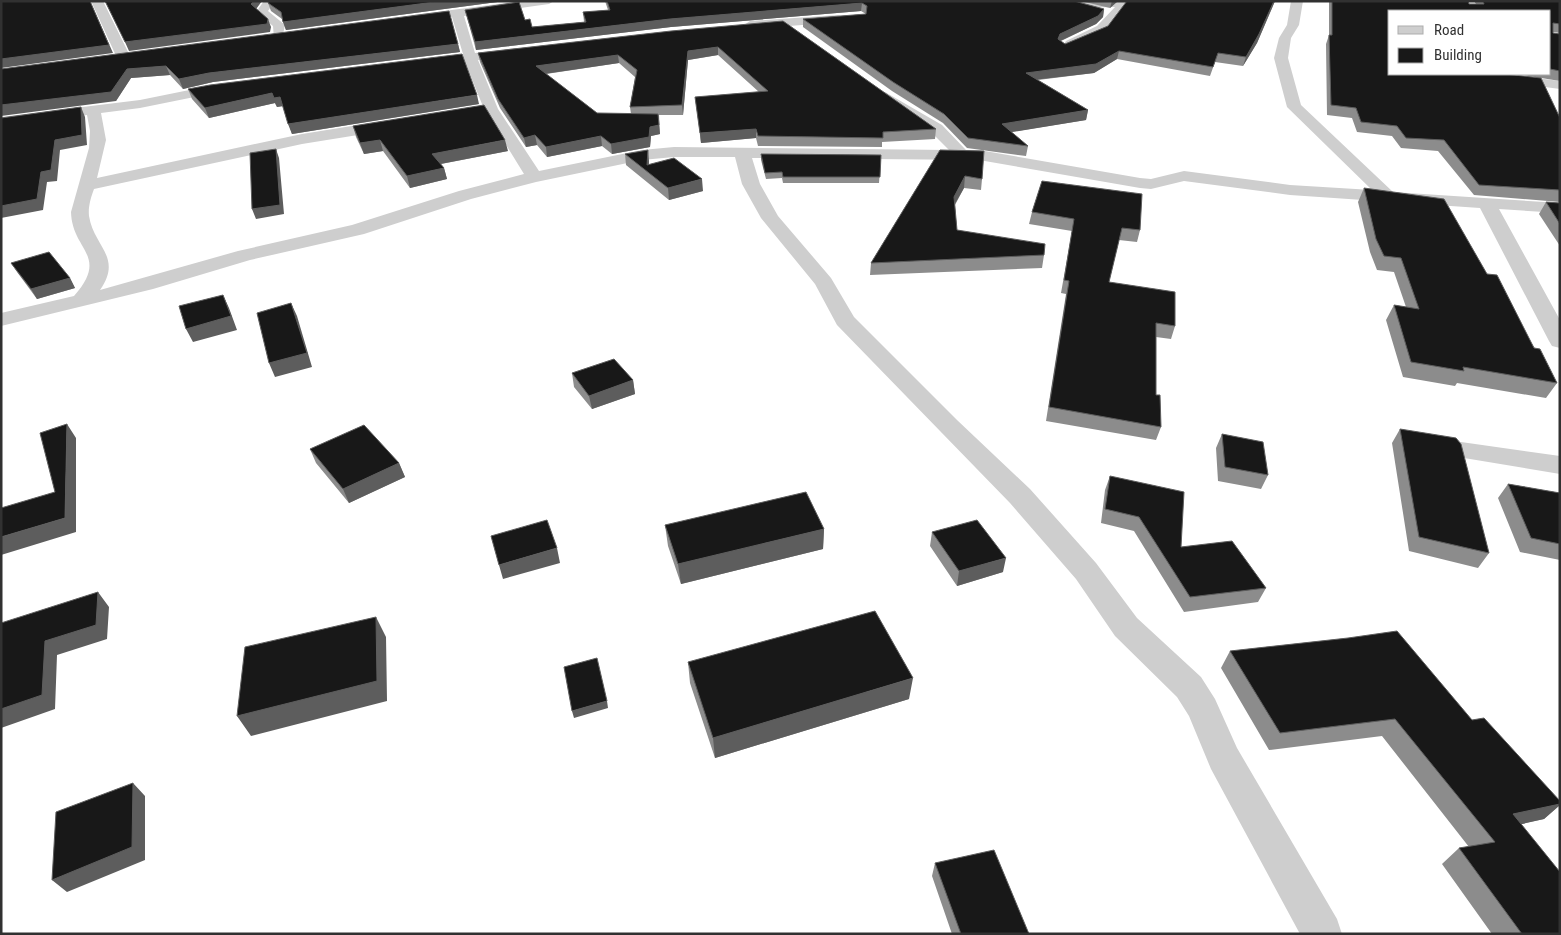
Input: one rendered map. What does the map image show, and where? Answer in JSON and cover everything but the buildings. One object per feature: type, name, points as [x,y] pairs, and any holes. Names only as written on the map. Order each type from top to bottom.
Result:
[{"type":"street","points":[[97,1],[124,58]]},
{"type":"street","points":[[270,1],[262,12],[279,25],[278,36]]},
{"type":"street","points":[[400,20],[550,1]]},
{"type":"street","points":[[1297,1],[1293,25],[1285,38],[1281,58],[1294,107],[1387,195]]},
{"type":"street","points":[[1061,2],[1114,14]]},
{"type":"street","points":[[1074,5],[1125,2]]},
{"type":"street","points":[[1064,47],[1101,29],[1125,2]]},
{"type":"street","points":[[457,13],[470,58],[491,109],[534,177]]},
{"type":"street","points":[[734,26],[852,18]]},
{"type":"street","points":[[786,23],[800,33]]},
{"type":"street","points":[[411,64],[528,51]]},
{"type":"street","points":[[1483,75],[1560,85]]},
{"type":"street","points":[[1,122],[140,104],[242,84]]},
{"type":"street","points":[[872,86],[941,130],[953,141],[961,154]]},
{"type":"street","points":[[472,112],[491,109]]},
{"type":"street","points":[[80,302],[100,272],[101,262],[90,246],[80,216],[82,199],[98,149],[100,128],[93,111]]},
{"type":"street","points":[[86,185],[302,139],[406,123]]},
{"type":"street","points":[[1,320],[146,285],[245,255],[357,230],[465,195],[534,177],[642,155],[674,152],[961,154],[1008,159],[1068,172],[1140,183],[1152,184],[1184,176],[1290,190],[1560,208]]},
{"type":"street","points":[[742,152],[751,184],[770,218],[824,282],[845,320],[948,426],[1020,496],[1086,571],[1126,627],[1189,686],[1203,709],[1224,758],[1322,934]]},
{"type":"street","points":[[1486,202],[1560,341]]},
{"type":"street","points":[[1534,292],[1560,296]]},
{"type":"street","points":[[1461,450],[1560,465]]}]
